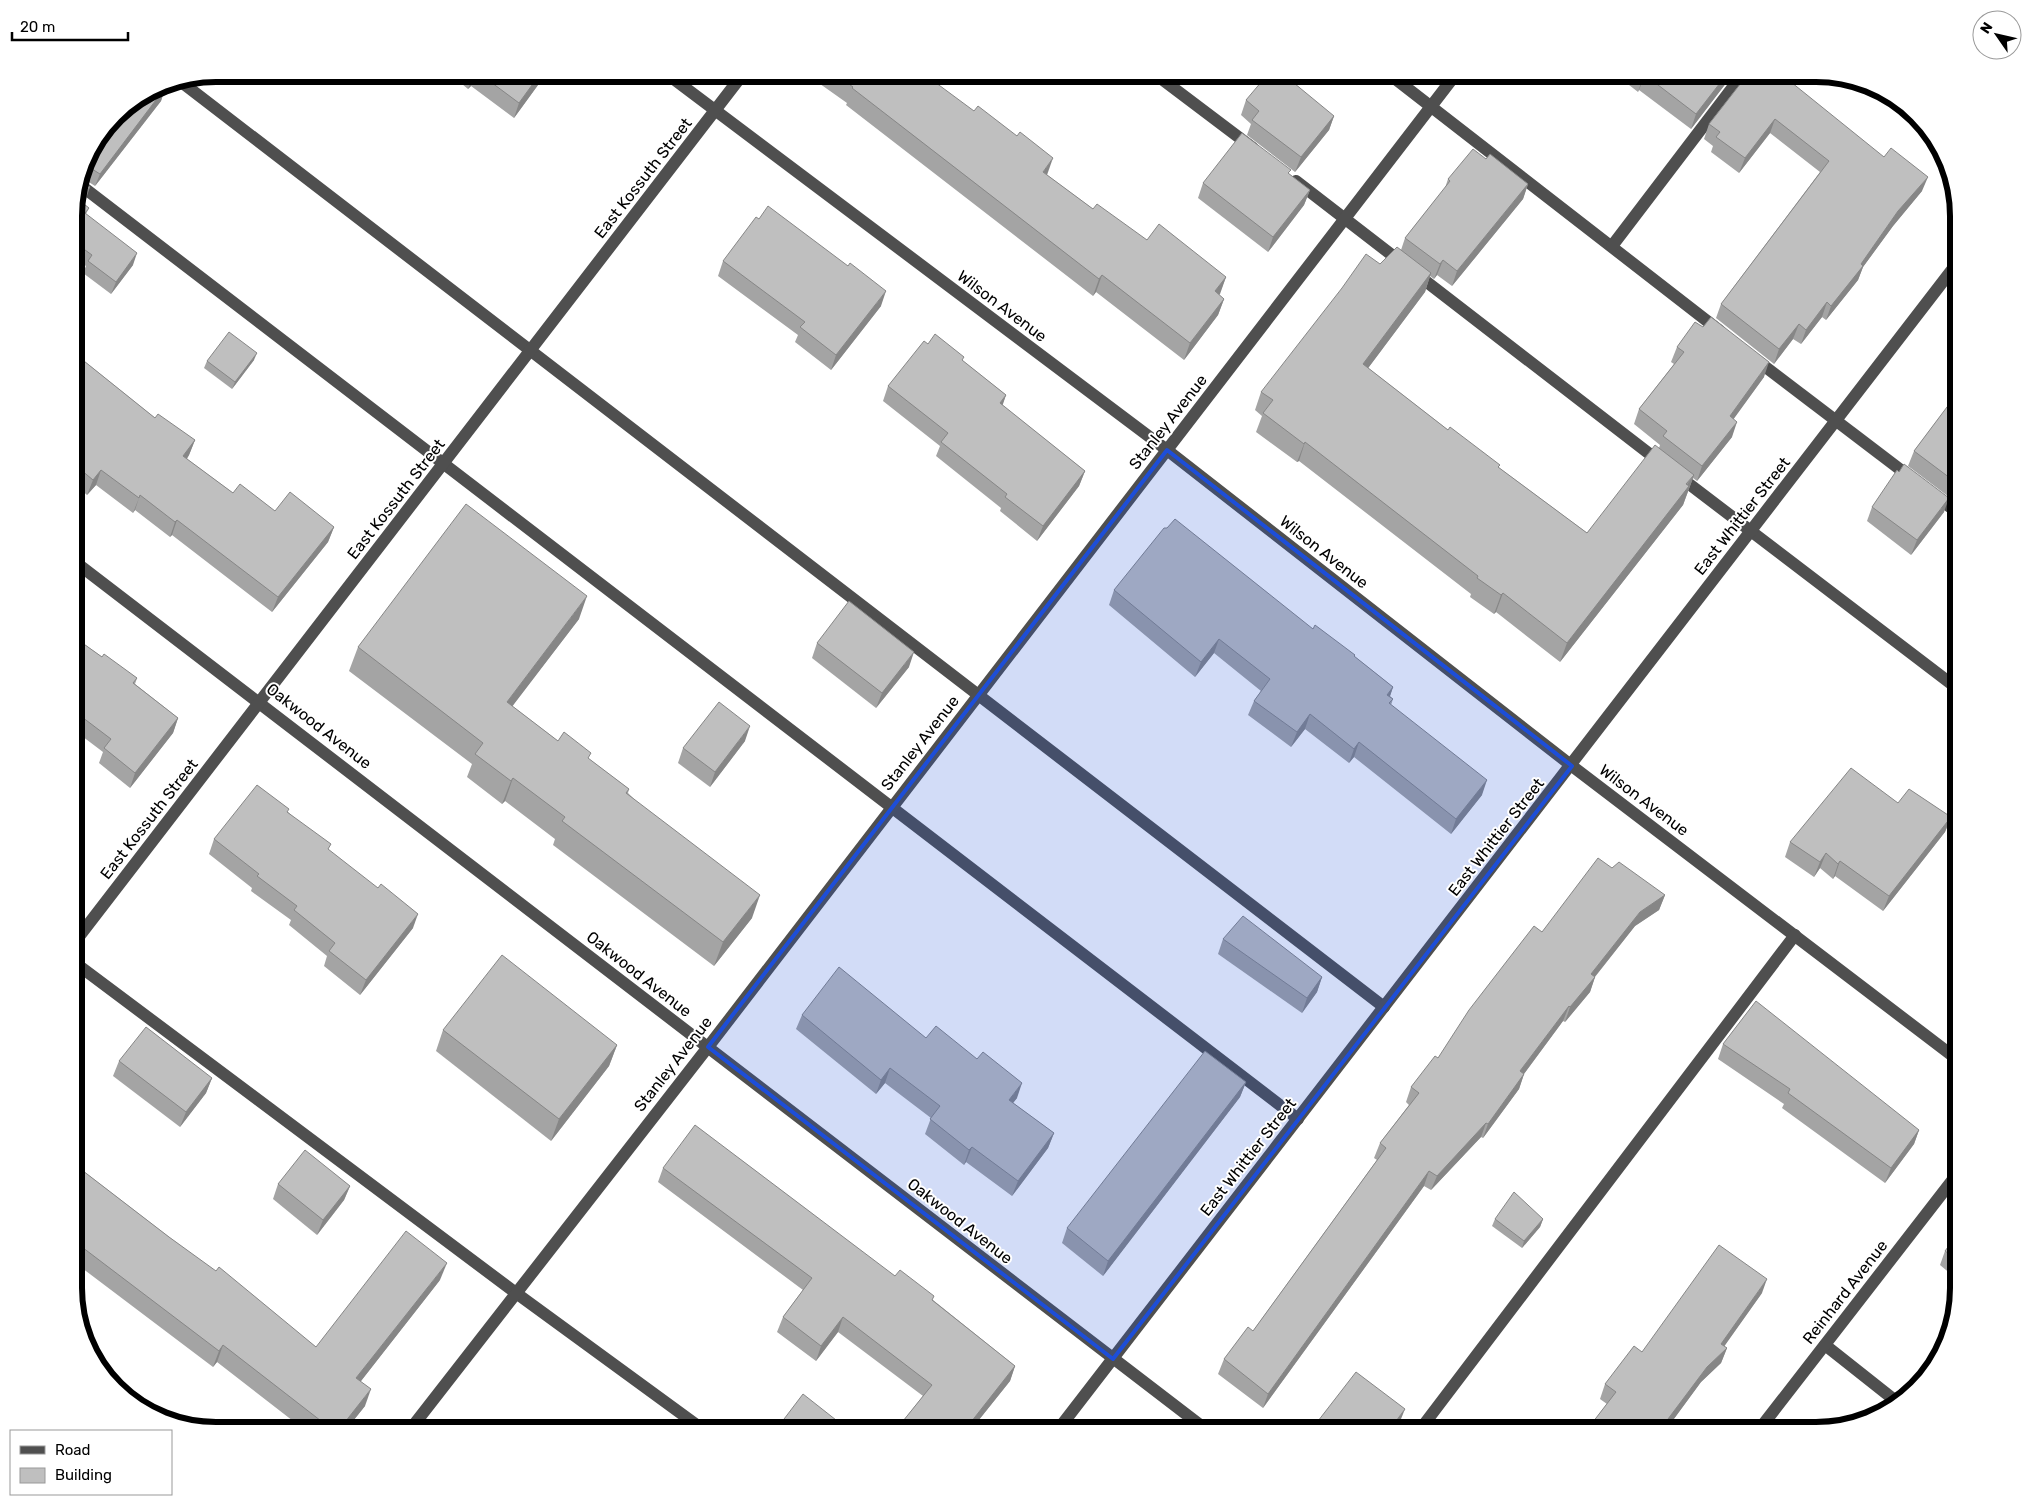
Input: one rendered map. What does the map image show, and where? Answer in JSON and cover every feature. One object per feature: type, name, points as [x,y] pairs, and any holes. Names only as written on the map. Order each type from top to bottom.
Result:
[{"type":"street","name":"Wilson Avenue","points":[[678,82],[1167,450],[1572,766],[1950,1054]]},
{"type":"street","name":"East Kossuth Street","points":[[83,931],[737,82]]},
{"type":"street","points":[[1166,82],[1266,158]]},
{"type":"street","points":[[1400,82],[1727,337]]},
{"type":"street","name":"Stanley Avenue","points":[[415,1422],[708,1047],[1450,82]]},
{"type":"street","points":[[1612,246],[1737,82]]},
{"type":"street","points":[[187,86],[1384,1007]]},
{"type":"street","points":[[1282,170],[1750,532],[1950,683]]},
{"type":"street","points":[[86,189],[1298,1119]]},
{"type":"street","name":"East Whittier Street","points":[[1064,1422],[1572,766],[1950,272]]},
{"type":"street","points":[[1742,349],[1835,422],[1950,507]]},
{"type":"street","name":"Oakwood Avenue","points":[[83,568],[1196,1422]]},
{"type":"street","points":[[1426,1422],[1795,935]]},
{"type":"street","points":[[83,969],[689,1422]]},
{"type":"street","name":"Reinhard Avenue","points":[[1765,1422],[1950,1183]]},
{"type":"street","points":[[1825,1345],[1892,1398]]},
{"type":"highlighted area","points":[[1167,450],[1572,766],[1113,1359],[708,1047]]},
{"type":"building","points":[[491,82],[534,82],[519,103]]},
{"type":"building","points":[[846,82],[935,82],[974,111],[978,106],[1017,136],[1020,132],[1053,158],[1043,172],[1093,209],[1097,204],[1147,240],[1159,224],[1226,277],[1215,291],[1224,299],[1190,343],[1102,275],[1099,279]]},
{"type":"building","points":[[1261,82],[1293,82],[1334,116],[1301,157],[1252,120],[1259,111],[1246,100]]},
{"type":"building","points":[[1654,82],[1721,82],[1696,114]]},
{"type":"building","points":[[1742,82],[1791,82],[1884,157],[1891,148],[1928,177],[1898,211],[1861,264],[1863,266],[1831,306],[1827,302],[1806,330],[1799,324],[1779,349],[1721,304],[1829,161],[1775,119],[1745,158],[1716,137],[1720,132],[1709,124]]},
{"type":"building","points":[[160,95],[100,174],[92,169],[100,149],[110,135],[128,116],[149,100]]},
{"type":"building","points":[[1242,133],[1291,170],[1288,173],[1310,190],[1273,237],[1203,183]]},
{"type":"building","points":[[1473,149],[1486,159],[1490,154],[1528,184],[1457,271],[1443,260],[1440,264],[1405,238],[1450,181],[1448,179]]},
{"type":"building","points":[[87,185],[90,187],[85,194]]},
{"type":"building","points":[[83,204],[89,208],[85,213],[137,253],[116,282],[88,261],[92,255],[83,248]]},
{"type":"building","points":[[768,206],[848,266],[850,263],[886,291],[836,355],[800,327],[805,322],[723,261],[756,217],[759,219]]},
{"type":"building","points":[[1397,247],[1431,273],[1363,364],[1448,430],[1450,427],[1500,465],[1498,467],[1587,533],[1655,445],[1694,475],[1686,484],[1689,486],[1567,643],[1503,593],[1501,595],[1477,578],[1478,576],[1305,442],[1304,444],[1263,413],[1273,400],[1261,392],[1366,254],[1380,264]]},
{"type":"building","points":[[1711,317],[1769,362],[1730,416],[1737,422],[1702,466],[1663,436],[1667,431],[1639,409],[1684,352],[1677,347],[1695,322],[1703,327]]},
{"type":"building","points":[[229,332],[257,353],[235,382],[207,361]]},
{"type":"building","points":[[935,334],[964,357],[962,360],[1006,395],[1000,403],[1085,471],[1043,526],[1005,497],[1007,494],[941,442],[948,433],[888,386],[924,341],[928,344]]},
{"type":"building","points":[[83,360],[155,418],[158,414],[195,440],[183,456],[233,493],[240,484],[275,511],[290,492],[334,527],[278,597],[177,520],[175,522],[140,495],[139,498],[101,470],[93,480],[83,472]]},
{"type":"building","points":[[1950,403],[1950,478],[1914,451]]},
{"type":"building","points":[[1904,464],[1949,498],[1917,540],[1872,507],[1897,470],[1899,472]]},
{"type":"building","points":[[466,504],[587,596],[507,702],[558,741],[564,732],[591,753],[588,758],[629,789],[626,793],[760,895],[723,942],[562,821],[565,817],[513,778],[511,781],[475,754],[483,743],[358,647]]},
{"type":"building","points":[[1175,519],[1313,629],[1315,625],[1355,655],[1393,687],[1387,695],[1393,699],[1389,703],[1487,780],[1456,819],[1359,742],[1354,749],[1310,714],[1297,732],[1254,701],[1270,679],[1219,639],[1201,662],[1114,590],[1164,528],[1167,528]]},
{"type":"building","points":[[849,601],[914,652],[882,693],[817,643]]},
{"type":"building","points":[[83,643],[102,657],[104,654],[137,678],[133,683],[178,718],[135,773],[104,748],[111,739],[83,718]]},
{"type":"building","points":[[719,702],[750,726],[715,772],[683,748]]},
{"type":"building","points":[[1851,768],[1898,803],[1909,789],[1950,816],[1889,896],[1840,861],[1838,864],[1826,853],[1820,862],[1790,842]]},
{"type":"building","points":[[257,785],[289,809],[287,812],[331,844],[328,849],[378,888],[381,884],[418,914],[366,980],[329,951],[335,943],[294,910],[297,906],[257,876],[259,874],[214,839]]},
{"type":"building","points":[[1598,858],[1612,868],[1619,862],[1665,895],[1640,912],[1591,974],[1595,977],[1569,1006],[1520,1071],[1524,1074],[1488,1124],[1486,1123],[1437,1176],[1429,1171],[1268,1394],[1224,1359],[1248,1327],[1253,1331],[1386,1148],[1380,1143],[1419,1093],[1411,1087],[1435,1056],[1438,1058],[1469,1010],[1534,926],[1542,932]]},
{"type":"building","points":[[1243,916],[1322,977],[1307,998],[1223,939]]},
{"type":"building","points":[[502,955],[617,1045],[559,1119],[443,1030]]},
{"type":"building","points":[[839,967],[926,1038],[936,1026],[977,1059],[983,1052],[1022,1083],[1009,1100],[1054,1133],[1018,1181],[972,1147],[969,1150],[930,1119],[940,1106],[890,1068],[881,1080],[802,1015]]},
{"type":"building","points":[[1756,1001],[1919,1130],[1891,1168],[1788,1093],[1790,1089],[1723,1044]]},
{"type":"building","points":[[146,1027],[212,1078],[186,1112],[119,1061]]},
{"type":"building","points":[[1205,1051],[1246,1082],[1108,1261],[1067,1228]]},
{"type":"building","points":[[695,1125],[895,1276],[900,1270],[934,1296],[932,1300],[1015,1366],[971,1422],[902,1422],[932,1385],[843,1317],[821,1346],[783,1317],[812,1278],[663,1168]]},
{"type":"building","points":[[305,1150],[350,1186],[323,1220],[278,1184]]},
{"type":"building","points":[[83,1171],[216,1271],[219,1267],[316,1347],[406,1231],[447,1263],[356,1378],[371,1389],[345,1422],[322,1422],[223,1345],[219,1351],[83,1248]]},
{"type":"building","points":[[1514,1192],[1543,1219],[1524,1241],[1495,1219]]},
{"type":"building","points":[[1950,1244],[1950,1255],[1945,1251]]},
{"type":"building","points":[[1719,1245],[1767,1279],[1721,1344],[1727,1348],[1707,1367],[1666,1422],[1593,1422],[1616,1392],[1605,1384],[1634,1346],[1642,1352]]},
{"type":"building","points":[[1356,1372],[1405,1409],[1395,1422],[1318,1421]]},
{"type":"building","points":[[803,1394],[839,1422],[782,1422]]}]
